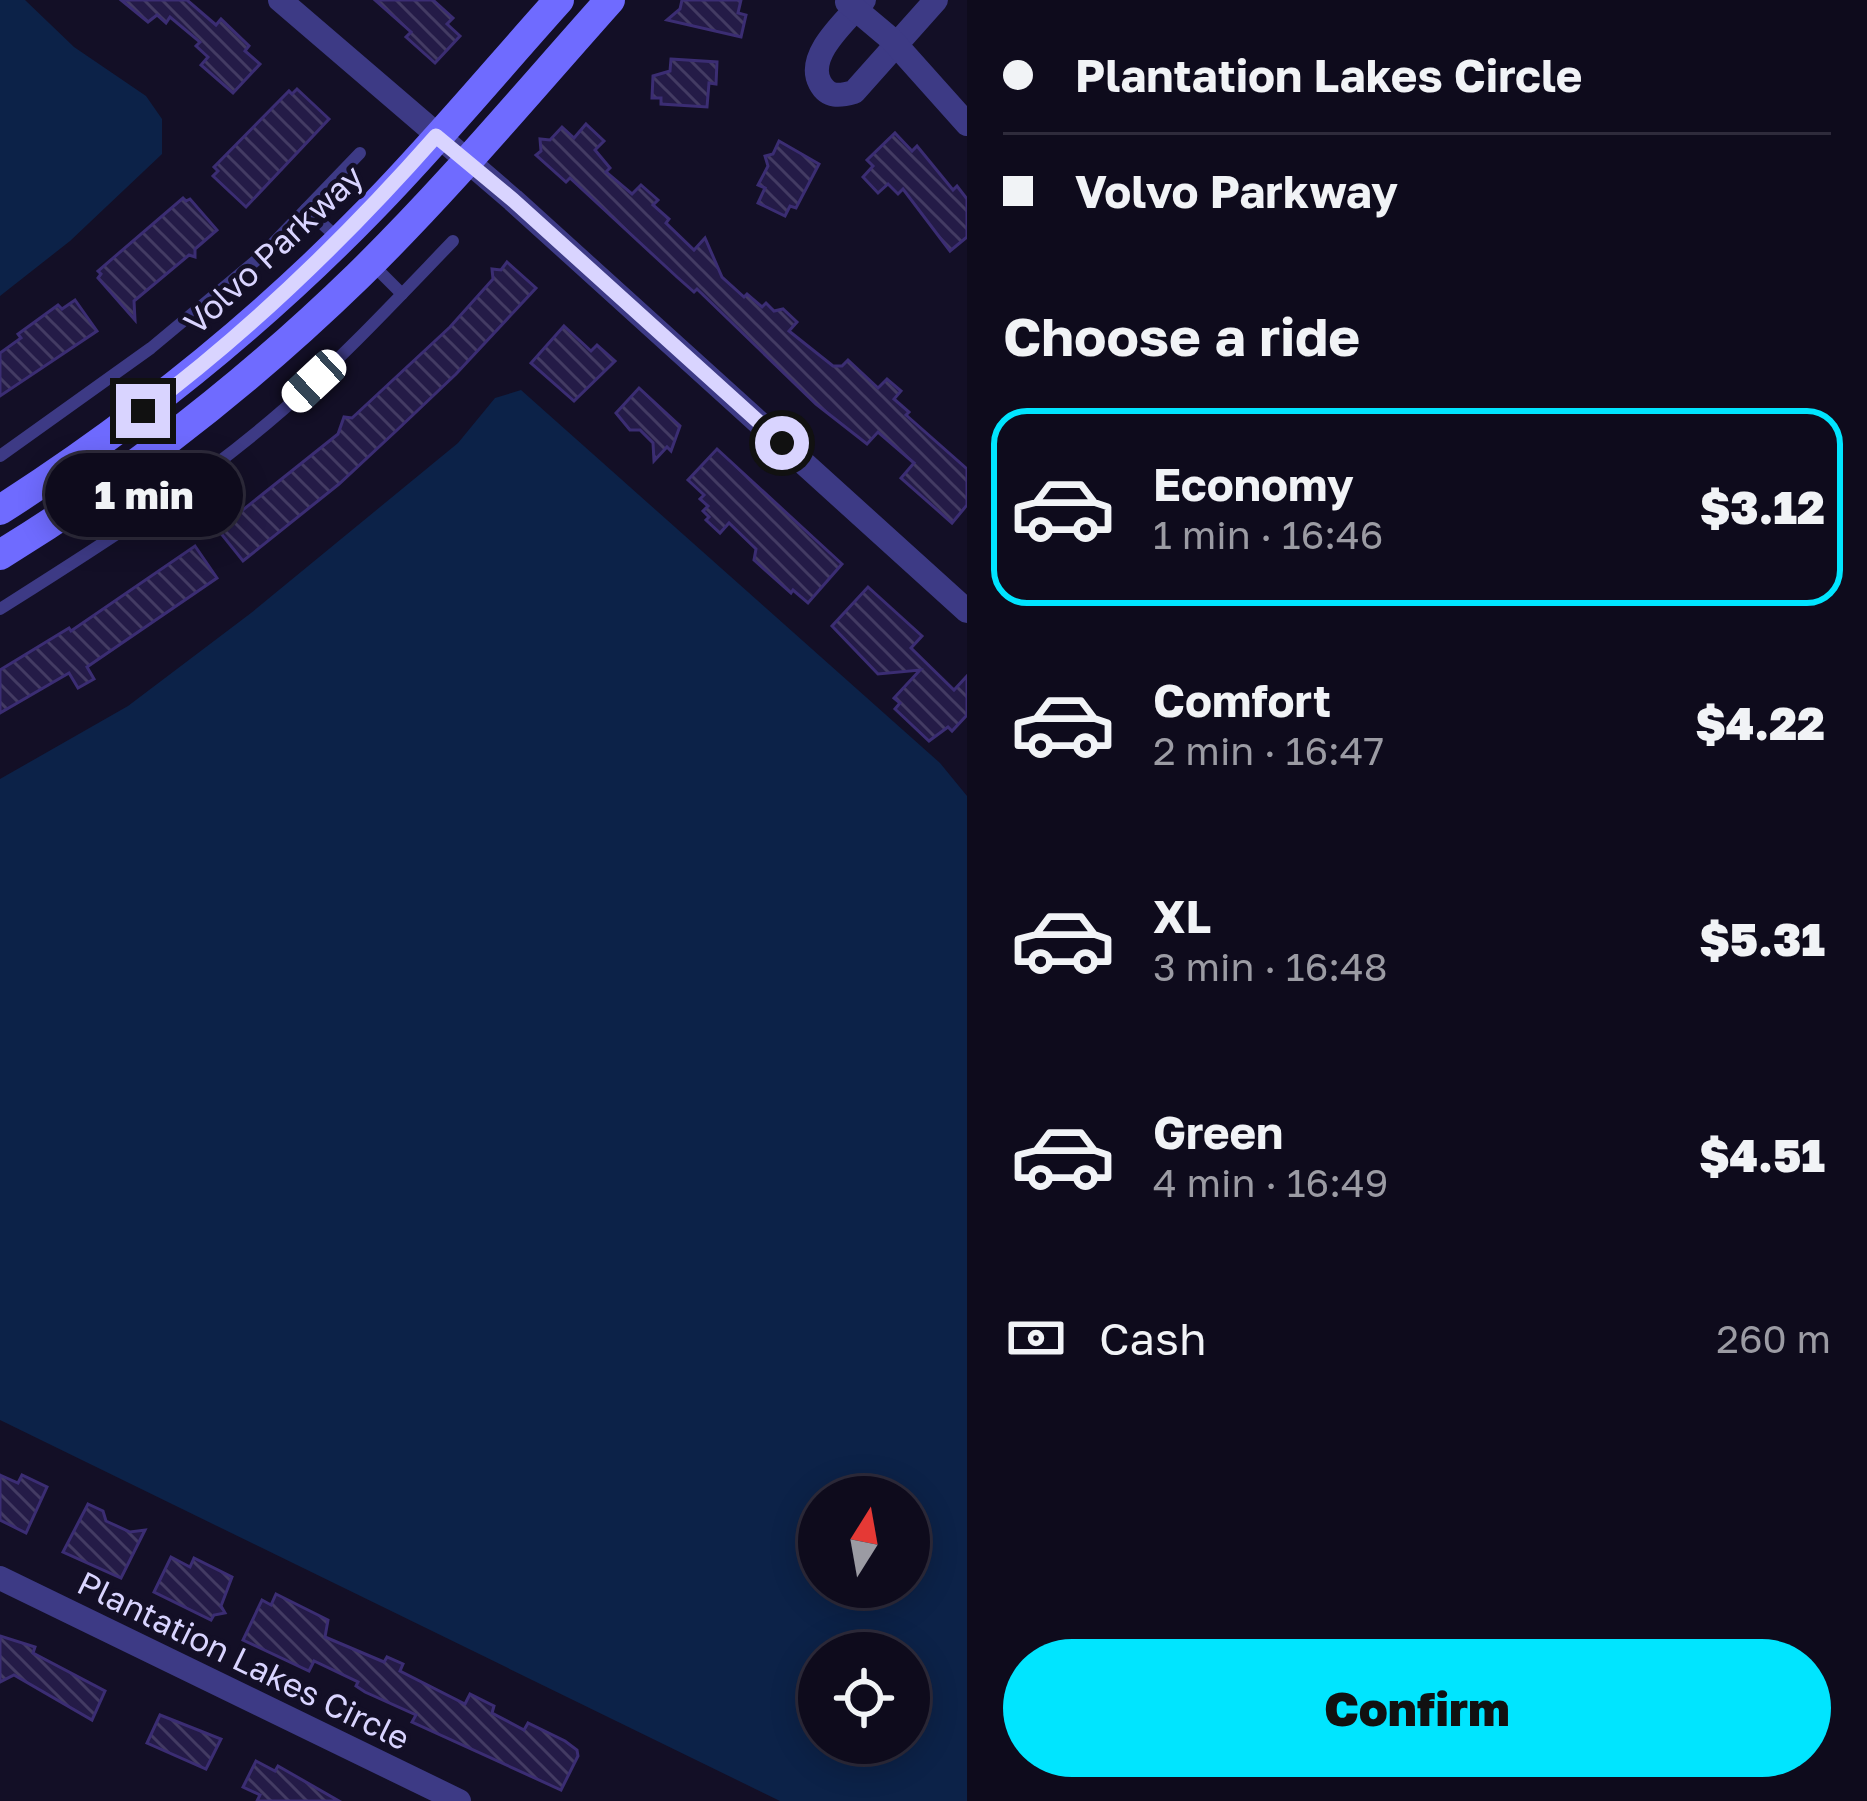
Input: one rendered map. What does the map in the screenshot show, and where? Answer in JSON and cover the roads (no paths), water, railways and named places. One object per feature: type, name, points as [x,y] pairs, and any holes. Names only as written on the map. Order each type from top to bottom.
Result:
[{"type":"main road","name":"Volvo Parkway","points":[[0,510],[175,387],[236,338],[340,240],[559,0]]},
{"type":"main road","points":[[0,555],[101,490],[274,354],[371,262],[610,0]]},
{"type":"street","points":[[280,0],[466,160],[967,611]]},
{"type":"street","points":[[936,0],[897,46],[854,92],[839,96],[825,91],[816,71],[820,54],[855,3],[897,46],[967,124]]},
{"type":"street","name":"Plantation Lakes Circle","points":[[0,1578],[459,1801]]},
{"type":"lane","points":[[0,456],[151,349],[259,258],[360,153]]},
{"type":"lane","points":[[306,209],[340,240]]},
{"type":"lane","points":[[0,609],[129,528],[282,410],[453,241]]},
{"type":"lane","points":[[371,262],[402,294]]},
{"type":"water","points":[[0,0],[25,0],[74,47],[146,96],[162,119],[162,154],[70,241],[0,296]]},
{"type":"water","points":[[521,390],[940,763],[967,796],[967,1801],[780,1801],[0,1420],[0,779],[128,706],[251,613],[458,443],[495,398]]}]
